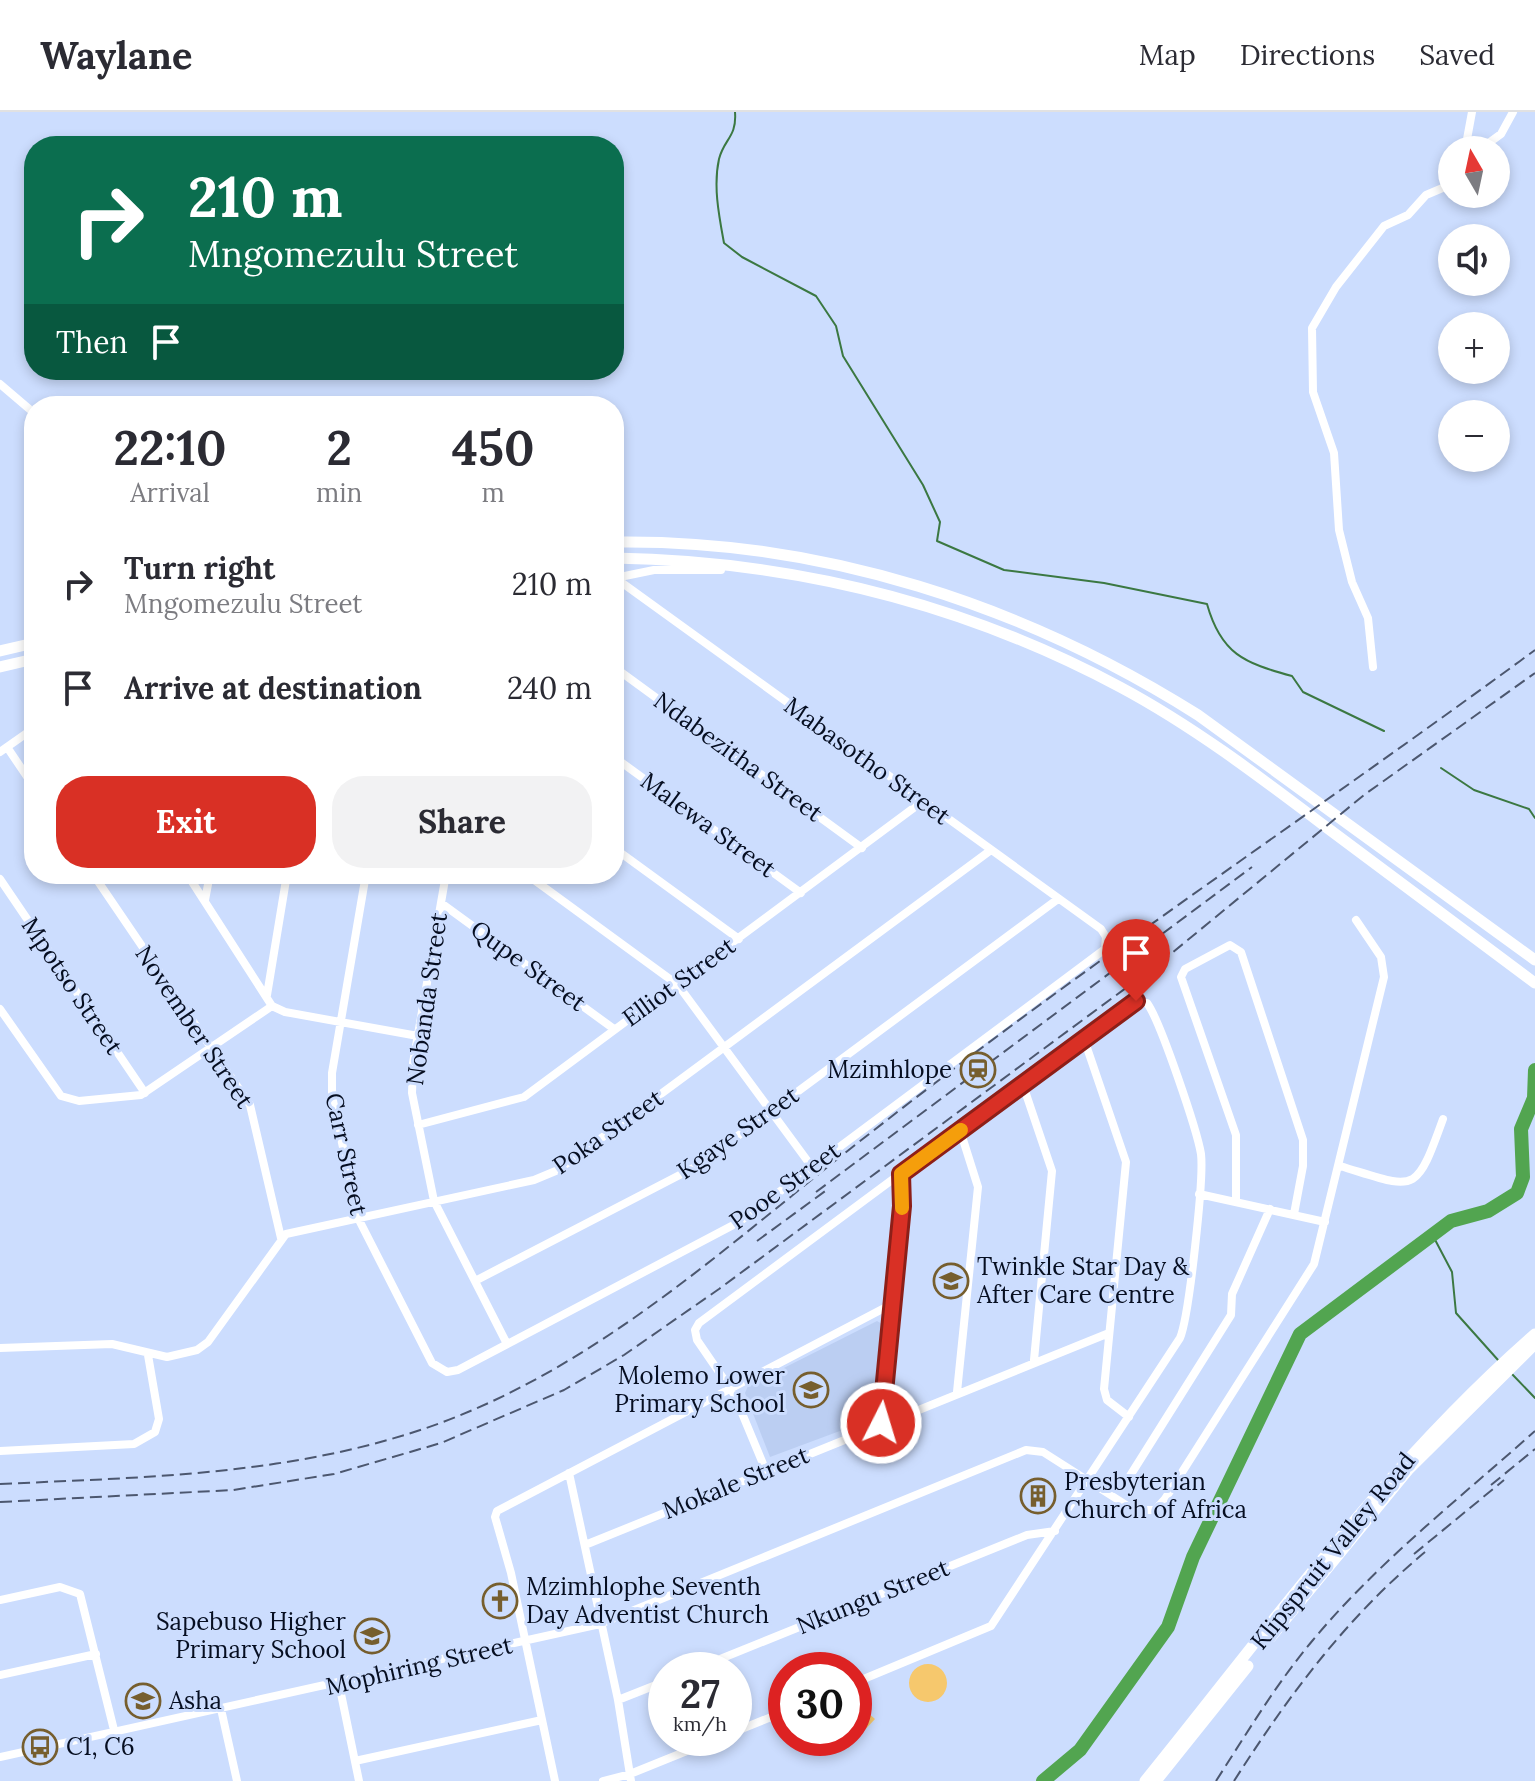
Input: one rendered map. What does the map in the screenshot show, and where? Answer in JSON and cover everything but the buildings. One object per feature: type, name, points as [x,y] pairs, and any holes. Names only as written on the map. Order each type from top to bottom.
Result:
[{"type":"main road","points":[[624,542],[714,546],[835,564],[930,589],[1050,634],[1142,681],[1198,715],[1535,960]]},
{"type":"main road","points":[[624,559],[746,566],[807,575],[906,599],[979,623],[1122,688],[1191,729],[1273,787],[1535,983]]},
{"type":"main road","points":[[0,651],[24,645]]},
{"type":"main road","points":[[0,667],[24,661]]},
{"type":"main road","name":"Klipspruit Valley Road","points":[[1145,1781],[1376,1493],[1528,1347],[1535,1334]]},
{"type":"main road","name":"Klipspruit Valley Road","points":[[1156,1781],[1373,1510],[1488,1384]]},
{"type":"street","points":[[1468,136],[1472,112]]},
{"type":"street","points":[[1498,136],[1513,112]]},
{"type":"street","points":[[1373,667],[1368,618],[1352,582],[1339,530],[1334,453],[1313,392],[1312,328],[1336,287],[1384,226],[1408,215],[1426,195],[1438,190]]},
{"type":"street","points":[[0,384],[24,404]]},
{"type":"street","points":[[624,575],[639,571],[724,570],[746,566]]},
{"type":"street","name":"Mabasotho Street","points":[[624,585],[1105,932],[1104,951]]},
{"type":"street","name":"Ndabezitha Street","points":[[624,674],[862,848]]},
{"type":"street","points":[[24,735],[4,749],[24,774]]},
{"type":"street","name":"Malewa Street","points":[[624,764],[801,893]]},
{"type":"street","name":"Elliot Street","points":[[418,1125],[524,1097],[923,801]]},
{"type":"street","name":"Poka Street","points":[[281,1238],[292,1232],[534,1180],[558,1170],[991,850]]},
{"type":"street","points":[[624,855],[739,939]]},
{"type":"street","name":"Mpotso Street","points":[[0,879],[145,1093]]},
{"type":"street","name":"November Street","points":[[100,884],[253,1112],[281,1238]]},
{"type":"street","points":[[194,884],[272,1006]]},
{"type":"street","points":[[205,900],[208,884]]},
{"type":"street","points":[[267,995],[285,884]]},
{"type":"street","name":"Carr Street","points":[[364,884],[332,1096],[358,1218],[432,1363],[439,1370]]},
{"type":"street","name":"Nobanda Street","points":[[444,884],[412,1077],[418,1125],[434,1201],[507,1344]]},
{"type":"street","points":[[540,884],[678,985],[812,1167]]},
{"type":"street","name":"Kgaye Street","points":[[475,1281],[689,1171],[1058,899]]},
{"type":"street","name":"Qupe Street","points":[[441,903],[614,1029]]},
{"type":"street","name":"Mophiring Street","points":[[0,1757],[600,1624],[1026,1450],[1043,1452],[1137,1511],[1159,1507],[1312,1269],[1340,1166],[1384,972],[1378,950],[1356,920]]},
{"type":"street","points":[[1236,1201],[1236,1135],[1181,977],[1185,969],[1230,945],[1241,952],[1300,1126],[1303,1166],[1294,1214]]},
{"type":"street","name":"Pooe Street","points":[[439,1370],[458,1370],[734,1226],[1104,951]]},
{"type":"street","points":[[766,1471],[729,1388],[697,1340],[695,1330],[699,1323],[1132,1002],[1147,1003],[1200,1148],[1199,1194],[1183,1333],[991,1626],[872,1676]]},
{"type":"street","points":[[0,1009],[61,1096],[79,1101],[131,1099],[145,1093],[272,1006],[418,1036]]},
{"type":"street","points":[[1084,1039],[1126,1162],[1105,1395],[1129,1417]]},
{"type":"street","points":[[1023,1085],[1052,1171],[1034,1360]]},
{"type":"street","points":[[1340,1166],[1400,1184],[1410,1183],[1424,1169],[1443,1119]]},
{"type":"street","points":[[957,1392],[978,1187],[960,1130]]},
{"type":"street","points":[[881,1423],[902,1206],[901,1174]]},
{"type":"street","points":[[1199,1194],[1325,1222]]},
{"type":"street","points":[[1128,1479],[1231,1315],[1232,1294],[1270,1209]]},
{"type":"street","points":[[0,1348],[112,1344],[148,1355],[177,1356],[197,1350],[208,1342],[281,1238]]},
{"type":"street","points":[[555,1781],[526,1642],[495,1517],[499,1509],[892,1304]]},
{"type":"street","name":"Mokale Street","points":[[585,1545],[1034,1360],[1109,1333]]},
{"type":"street","points":[[0,1451],[144,1441],[155,1432],[159,1419],[148,1355]]},
{"type":"street","points":[[569,1473],[618,1700],[631,1778]]},
{"type":"street","name":"Nkungu Street","points":[[738,1652],[1027,1535],[1055,1531]]},
{"type":"street","points":[[0,1600],[60,1587],[76,1591],[82,1598],[114,1730]]},
{"type":"street","points":[[0,1675],[96,1654]]},
{"type":"street","points":[[339,1684],[359,1781]]},
{"type":"street","points":[[618,1700],[648,1688]]},
{"type":"street","points":[[221,1709],[237,1781]]},
{"type":"street","points":[[355,1761],[542,1720]]},
{"type":"street","points":[[603,1781],[631,1778],[679,1756]]},
{"type":"shaded area","name":"Molemo Lower Primary School","points":[[877,1321],[882,1324],[872,1419],[770,1457],[745,1393],[748,1386]]},
{"type":"shaded area","points":[[928,1664],[941,1670],[947,1683],[941,1696],[928,1702],[915,1696],[909,1683],[915,1670]]},
{"type":"waterway","points":[[735,112],[734,127],[721,152],[717,169],[717,201],[724,243],[742,257],[816,296],[836,326],[843,356],[923,485],[940,522],[937,541],[1004,570],[1104,583],[1207,604],[1219,635],[1237,654],[1260,666],[1292,676],[1303,692],[1384,731]]},
{"type":"waterway","points":[[1441,768],[1474,790],[1529,809],[1535,818]]},
{"type":"waterway","points":[[1043,1781],[1080,1750],[1168,1627],[1193,1557],[1300,1334],[1451,1221],[1488,1211],[1517,1193],[1523,1177],[1521,1129],[1534,1098],[1535,1070]]},
{"type":"waterway","points":[[1432,1234],[1452,1272],[1456,1313],[1498,1360]]},
{"type":"waterway","points":[[1511,1373],[1535,1398]]},
{"type":"railway","points":[[0,1484],[224,1470],[335,1453],[389,1440],[443,1422],[503,1396],[561,1365],[668,1293],[873,1131],[1036,1008],[1535,650]]},
{"type":"railway","points":[[0,1502],[233,1490],[334,1474],[441,1443],[564,1390],[624,1355],[719,1289],[1161,962],[1364,795],[1535,673]]},
{"type":"railway","points":[[816,1192],[1252,867]]},
{"type":"railway","points":[[757,1241],[828,1189]]},
{"type":"railway","points":[[1216,1781],[1287,1674],[1338,1611],[1420,1531],[1535,1431]]},
{"type":"railway","points":[[1491,1485],[1535,1449]]},
{"type":"railway","points":[[1414,1554],[1504,1480]]},
{"type":"railway","points":[[1234,1781],[1320,1659],[1396,1577],[1425,1552]]},
{"type":"slow traffic","points":[[902,1208],[901,1174],[961,1130]]},
{"type":"place","name":"Mzimhlope","points":[[978,1070]]},
{"type":"place","name":"Twinkle Star Day & After Care Centre","points":[[951,1281]]},
{"type":"place","name":"Molemo Lower Primary School","points":[[811,1390]]},
{"type":"place","name":"Presbyterian Church of Africa","points":[[1038,1496]]},
{"type":"place","name":"Mzimhlophe Seventh Day Adventist Church","points":[[500,1601]]},
{"type":"place","name":"Sapebuso Higher Primary School","points":[[372,1636]]},
{"type":"place","name":"Asha","points":[[143,1701]]},
{"type":"place","name":"C1, C6","points":[[40,1747]]},
{"type":"route","points":[[881,1423],[902,1206],[901,1174],[1136,1001]]}]
